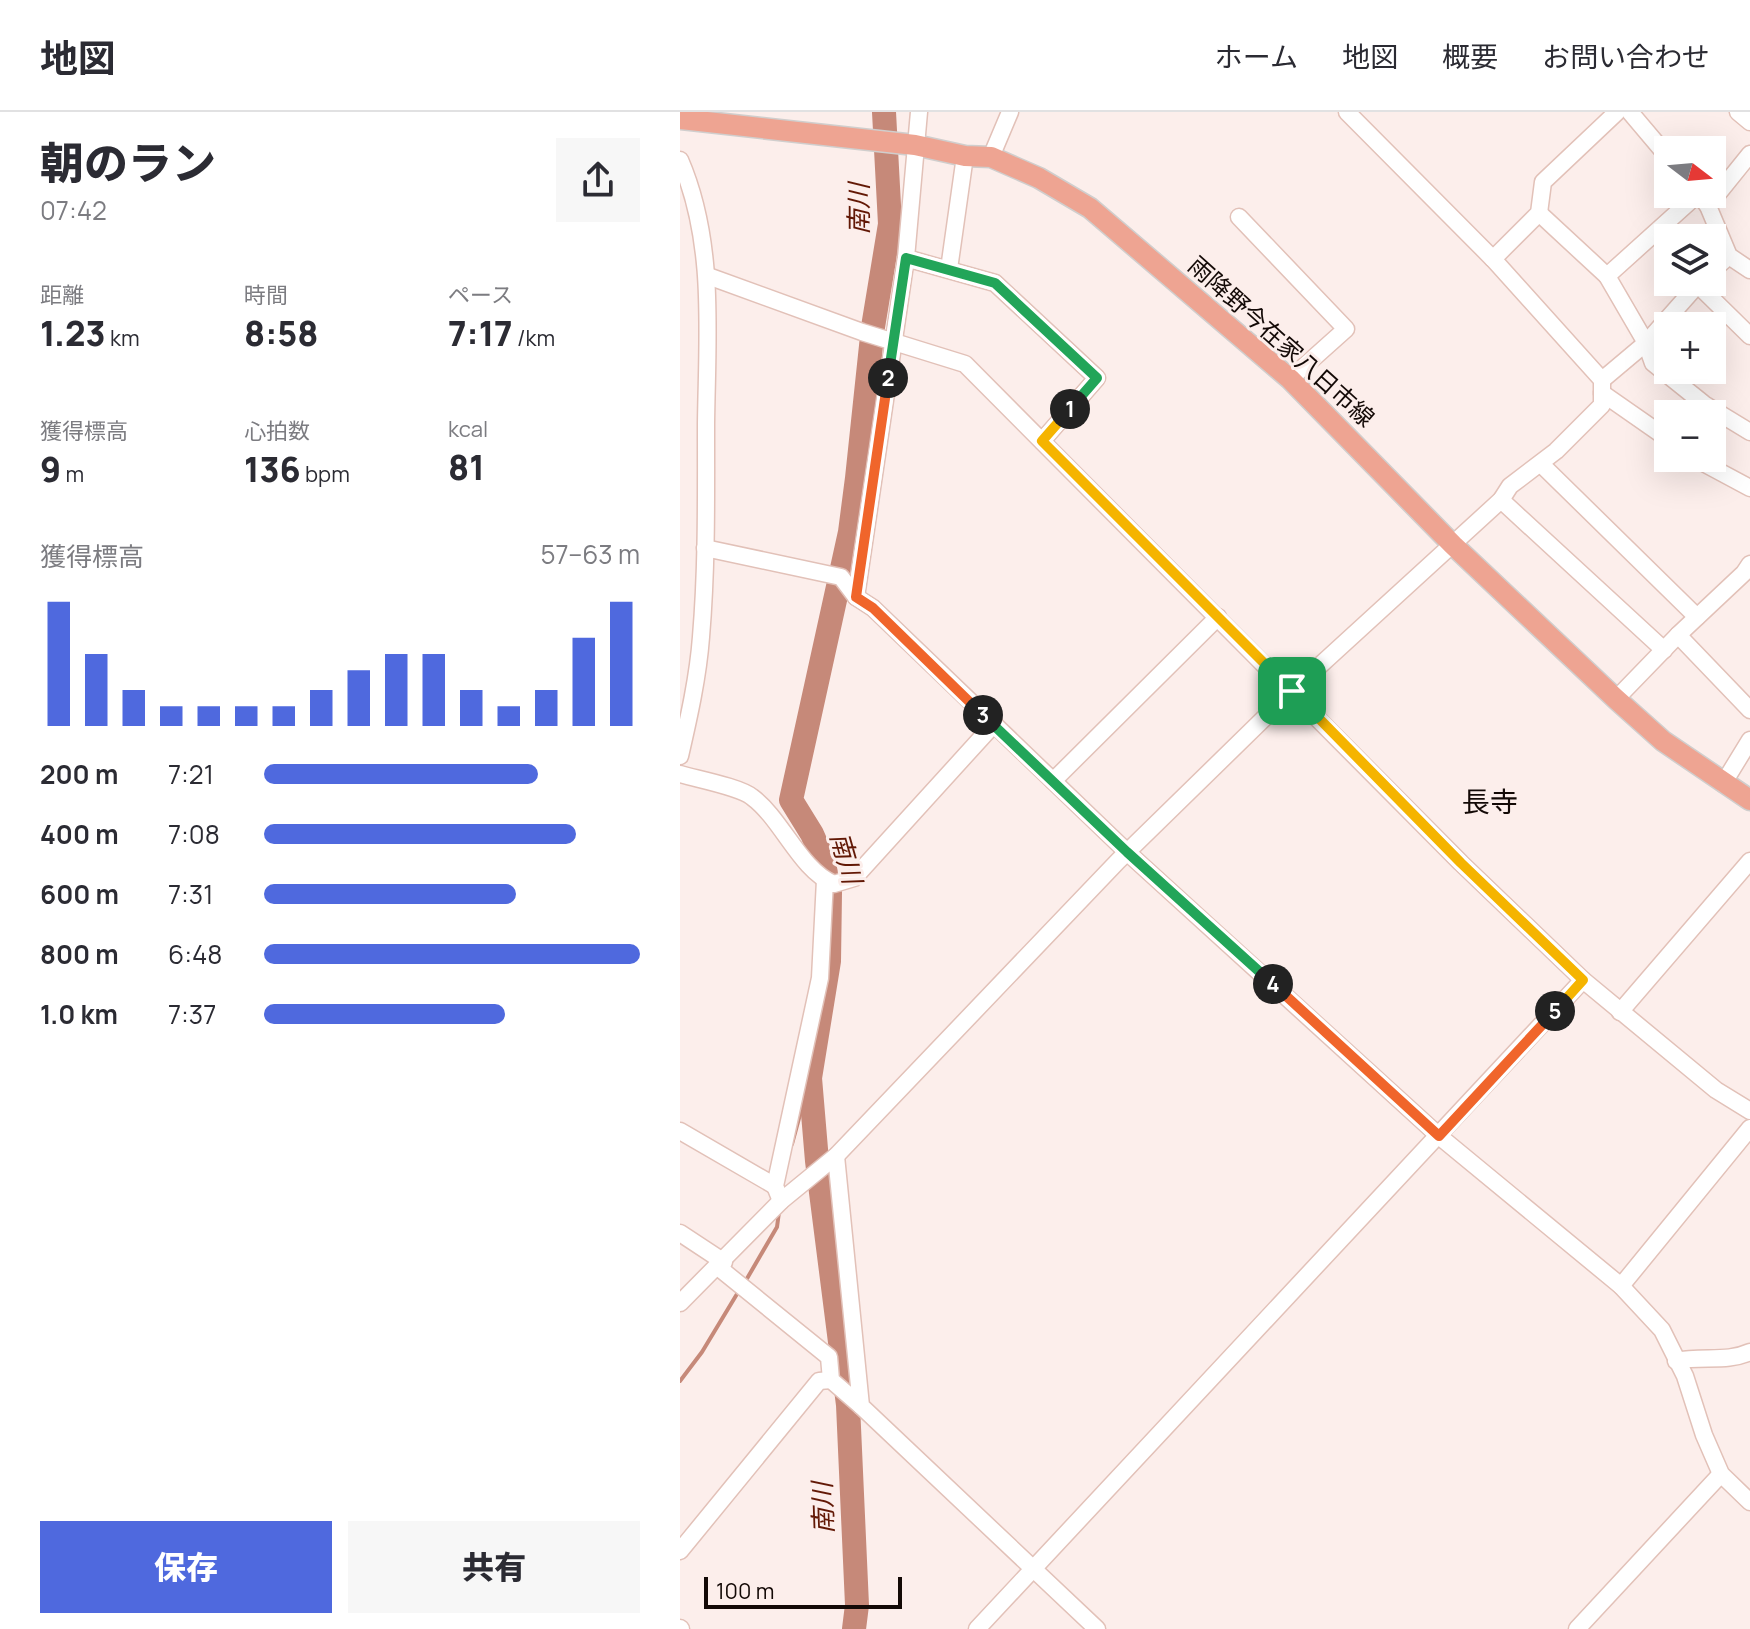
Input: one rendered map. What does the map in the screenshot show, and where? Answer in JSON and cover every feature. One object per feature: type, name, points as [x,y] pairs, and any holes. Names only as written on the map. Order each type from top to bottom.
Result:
[{"type":"main road","name":"雨降野今在家八日市線","points":[[680,119],[915,145],[965,156],[991,157],[1039,178],[1090,208],[1290,379],[1453,545],[1616,699],[1663,741],[1750,800]]},
{"type":"street","points":[[856,597],[906,258],[919,112]]},
{"type":"street","points":[[991,157],[1010,112]]},
{"type":"street","points":[[1347,112],[1493,259],[1602,386],[1654,428]]},
{"type":"street","points":[[1493,259],[1539,213],[1543,182],[1617,112]]},
{"type":"street","points":[[1630,112],[1654,140]]},
{"type":"street","points":[[1738,112],[1750,122]]},
{"type":"street","points":[[1726,176],[1750,154]]},
{"type":"street","points":[[949,269],[965,156]]},
{"type":"street","points":[[680,160],[690,183],[708,276],[701,639],[680,756]]},
{"type":"street","points":[[1607,276],[1689,208]]},
{"type":"street","points":[[1706,208],[1729,256],[1750,270]]},
{"type":"street","points":[[1539,213],[1607,276],[1646,343],[1653,363],[1704,404],[1750,432]]},
{"type":"street","points":[[1239,217],[1346,329],[1290,379]]},
{"type":"street","points":[[1726,259],[1729,256]]},
{"type":"street","points":[[906,258],[995,283],[1097,378],[1042,441]]},
{"type":"street","points":[[708,276],[862,332],[965,364],[1461,863],[1583,980],[1716,1090],[1750,1111]]},
{"type":"street","points":[[680,1303],[721,1264],[778,1194],[836,1156],[1127,852],[1292,691],[1501,500],[1510,486],[1541,464],[1602,405],[1602,386],[1646,343],[1687,296]]},
{"type":"street","points":[[1711,296],[1750,336]]},
{"type":"street","points":[[1541,464],[1697,617]]},
{"type":"street","points":[[1720,472],[1750,488]]},
{"type":"street","points":[[1501,500],[1664,650]]},
{"type":"street","points":[[705,548],[841,577],[856,597],[873,608],[1127,852],[1439,1136],[1621,1286],[1662,1330],[1685,1376],[1704,1435],[1721,1474],[1750,1502]]},
{"type":"street","points":[[1616,699],[1750,564]]},
{"type":"street","points":[[1053,781],[1218,617]]},
{"type":"street","points":[[1678,635],[1750,710]]},
{"type":"street","points":[[680,774],[750,794],[825,880],[834,884],[854,878],[994,724]]},
{"type":"street","points":[[1723,784],[1750,740]]},
{"type":"street","points":[[1620,1012],[1750,861]]},
{"type":"street","points":[[778,1194],[820,978],[825,880]]},
{"type":"street","points":[[977,1629],[1583,980]]},
{"type":"street","points":[[1621,1286],[1750,1128]]},
{"type":"street","points":[[680,1131],[778,1194]]},
{"type":"street","points":[[836,1156],[861,1406]]},
{"type":"street","points":[[680,1233],[829,1357],[831,1380],[1097,1629]]},
{"type":"street","points":[[1676,1361],[1689,1358],[1734,1359],[1750,1352]]},
{"type":"street","points":[[680,1551],[819,1381],[831,1380]]},
{"type":"street","points":[[1577,1629],[1721,1474]]},
{"type":"waterway","name":"南川","points":[[854,1629],[857,1605],[848,1405],[817,1161],[810,1078],[829,961],[830,893],[823,859],[791,800],[850,532],[873,327],[890,224],[884,112]]},
{"type":"waterway","points":[[792,1144],[810,1078]]},
{"type":"waterway","points":[[745,1282],[777,1227],[779,1212]]},
{"type":"waterway","points":[[680,1381],[702,1352],[740,1289]]},
{"type":"district","name":"長寺","points":[[1490,802]]},
{"type":"route","points":[[906,258],[995,283],[1097,378],[1042,441],[1292,691],[1461,863],[1583,980],[1439,1136],[1127,852],[873,608],[856,597],[906,258]]}]
